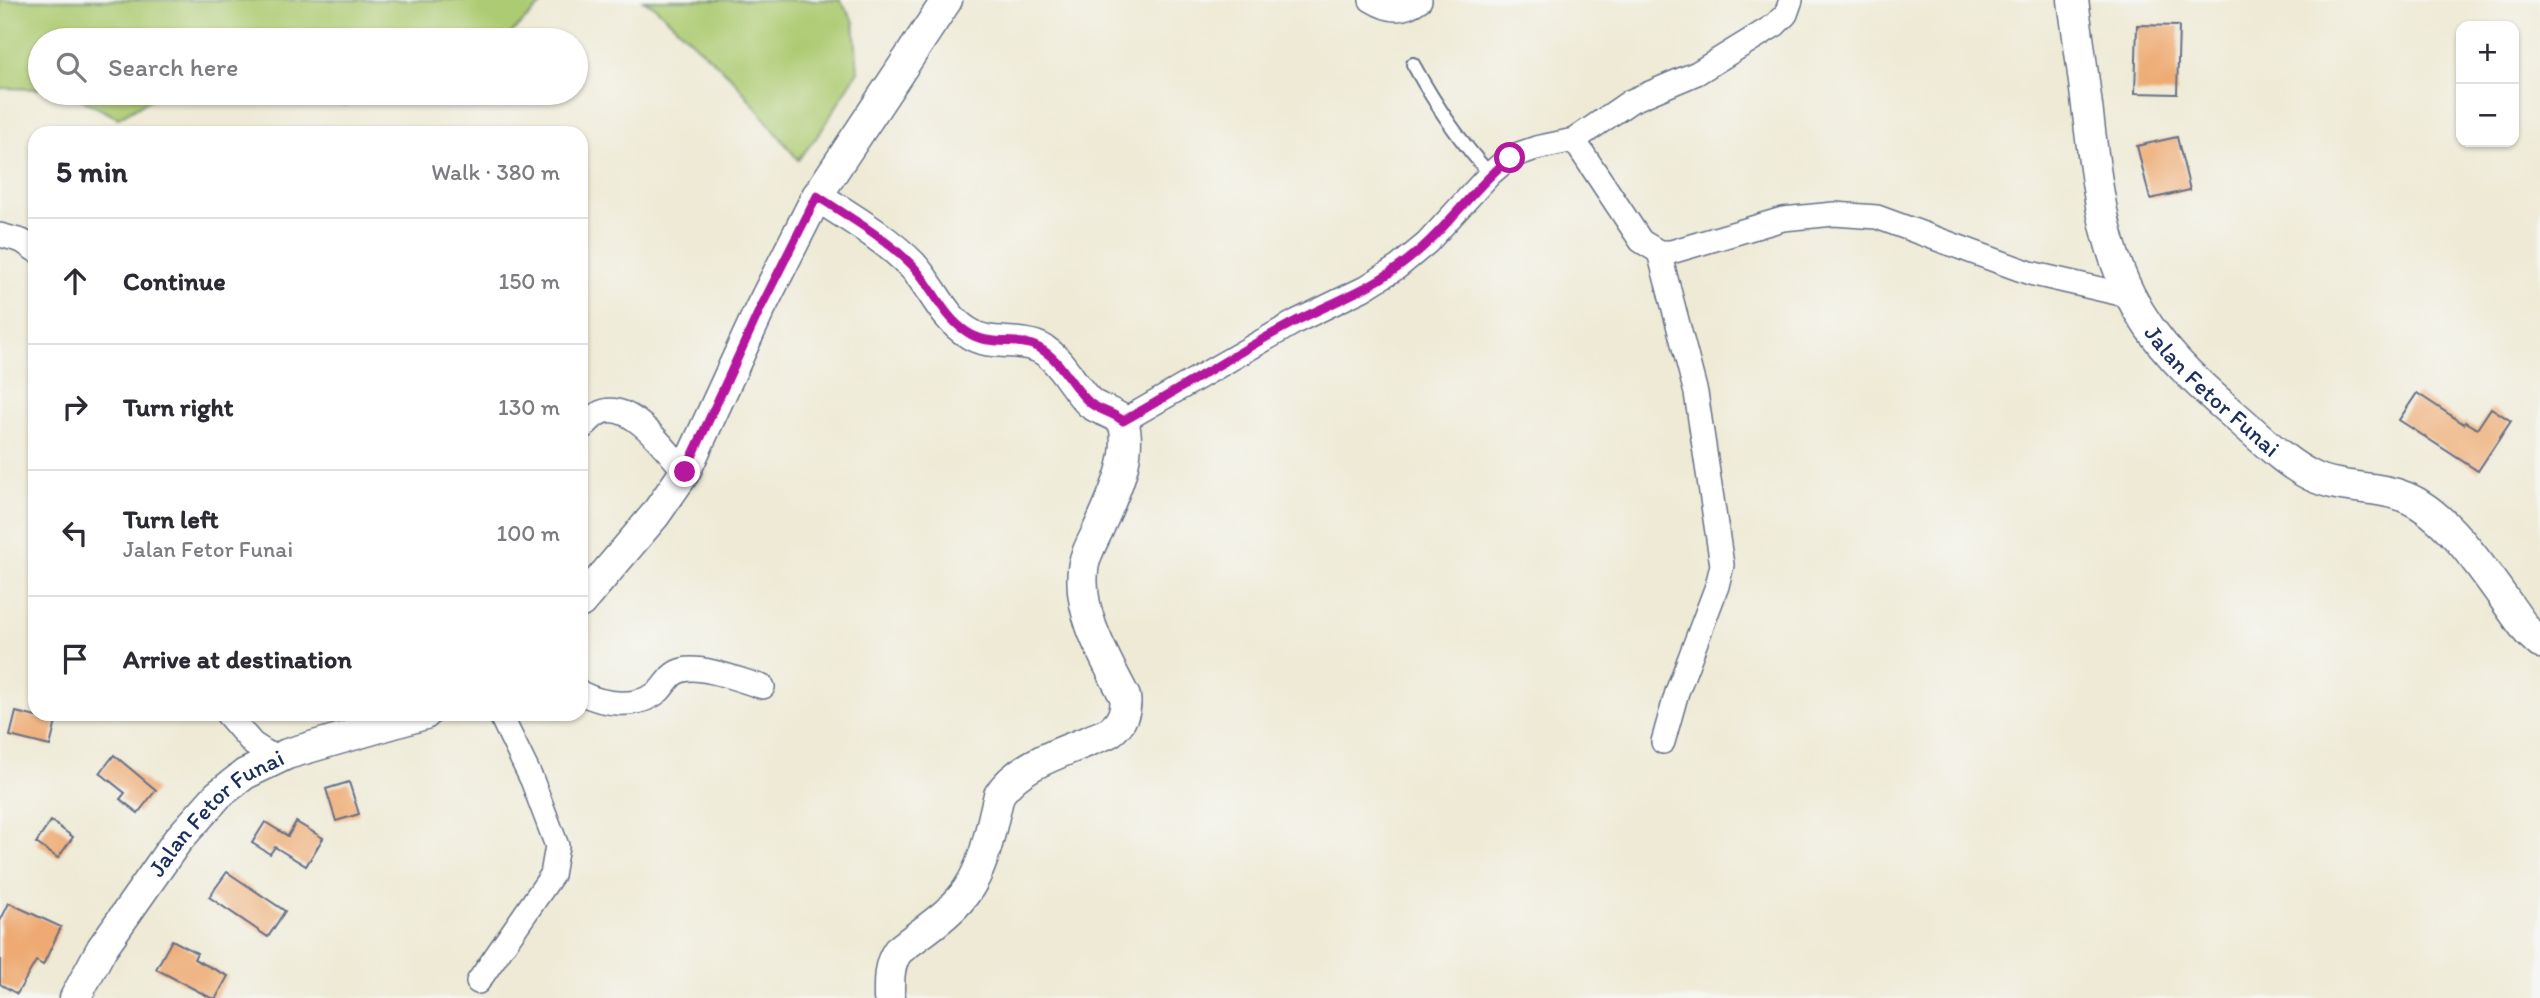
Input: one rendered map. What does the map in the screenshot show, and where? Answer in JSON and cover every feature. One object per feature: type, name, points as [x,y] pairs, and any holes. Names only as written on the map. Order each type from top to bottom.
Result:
[{"type":"street","points":[[588,594],[655,515],[685,472],[760,309],[817,196],[947,0]]},
{"type":"street","points":[[1371,0],[1385,8],[1396,10],[1407,8],[1420,0]]},
{"type":"street","name":"Jalan Fetor Funai","points":[[2073,0],[2100,207],[2116,263],[2130,296],[2163,345],[2189,374],[2292,464],[2314,477],[2403,495],[2422,505],[2446,524],[2528,632],[2540,643]]},
{"type":"street","points":[[1123,421],[1297,321],[1363,289],[1398,267],[1427,243],[1490,174],[1510,158],[1536,148],[1574,140],[1632,101],[1697,73],[1749,43],[1781,20],[1788,2]]},
{"type":"street","points":[[1574,140],[1641,241],[1659,252],[1671,252],[1783,219],[1834,214],[1877,217],[2030,273],[2130,296]]},
{"type":"street","points":[[817,196],[862,225],[910,263],[925,279],[949,316],[965,331],[981,340],[1038,346],[1056,362],[1091,404],[1123,421]]},
{"type":"street","points":[[0,235],[28,245]]},
{"type":"street","points":[[1659,252],[1696,393],[1722,565],[1717,586],[1677,692],[1663,742]]},
{"type":"street","points":[[588,423],[598,414],[617,411],[628,414],[685,472]]},
{"type":"street","points":[[889,998],[890,969],[898,951],[951,908],[974,879],[999,795],[1006,784],[1043,761],[1111,731],[1121,721],[1125,697],[1088,614],[1082,573],[1085,558],[1118,478],[1126,443],[1123,421]]},
{"type":"street","points":[[588,695],[604,702],[638,702],[650,698],[661,689],[669,677],[685,669],[697,669],[763,687]]},
{"type":"street","points":[[233,721],[253,744],[276,759]]},
{"type":"street","name":"Jalan Fetor Funai","points":[[75,998],[102,948],[177,841],[198,816],[245,774],[276,759],[402,721]]},
{"type":"street","points":[[478,982],[552,875],[558,855],[553,832],[536,790],[503,721]]},
{"type":"lane","points":[[1413,64],[1448,123],[1490,174]]},
{"type":"green space","points":[[0,0],[550,0],[544,2],[517,28],[28,28],[28,89],[0,88]]},
{"type":"green space","points":[[643,0],[840,0],[854,22],[858,71],[820,133],[798,160],[733,79],[655,7]]},
{"type":"green space","points":[[93,105],[140,105],[118,118]]},
{"type":"building","points":[[2137,25],[2179,26],[2177,94],[2135,93]]},
{"type":"building","points":[[2177,137],[2190,190],[2150,199],[2137,146]]},
{"type":"building","points":[[2417,393],[2464,424],[2465,422],[2477,429],[2491,408],[2511,421],[2478,471],[2399,420]]},
{"type":"building","points":[[16,712],[28,715],[28,721],[56,722],[50,746],[10,736]]},
{"type":"building","points":[[114,755],[156,790],[138,813],[120,799],[125,793],[100,773]]},
{"type":"building","points":[[349,782],[359,814],[336,821],[326,789]]},
{"type":"building","points":[[51,821],[73,837],[58,858],[36,843]]},
{"type":"building","points":[[265,822],[288,836],[296,822],[323,838],[306,866],[275,847],[270,854],[252,843]]},
{"type":"building","points":[[227,872],[285,911],[268,937],[209,897]]},
{"type":"building","points":[[9,903],[61,927],[43,965],[36,961],[17,994],[0,984],[0,921]]},
{"type":"building","points":[[172,940],[197,953],[194,959],[228,976],[216,998],[211,998],[156,969]]},
{"type":"route","points":[[685,472],[760,309],[817,196],[862,225],[910,263],[925,279],[949,316],[965,331],[981,340],[1038,346],[1056,362],[1091,404],[1123,421],[1297,321],[1363,289],[1398,267],[1427,243],[1490,174],[1510,158]]}]
